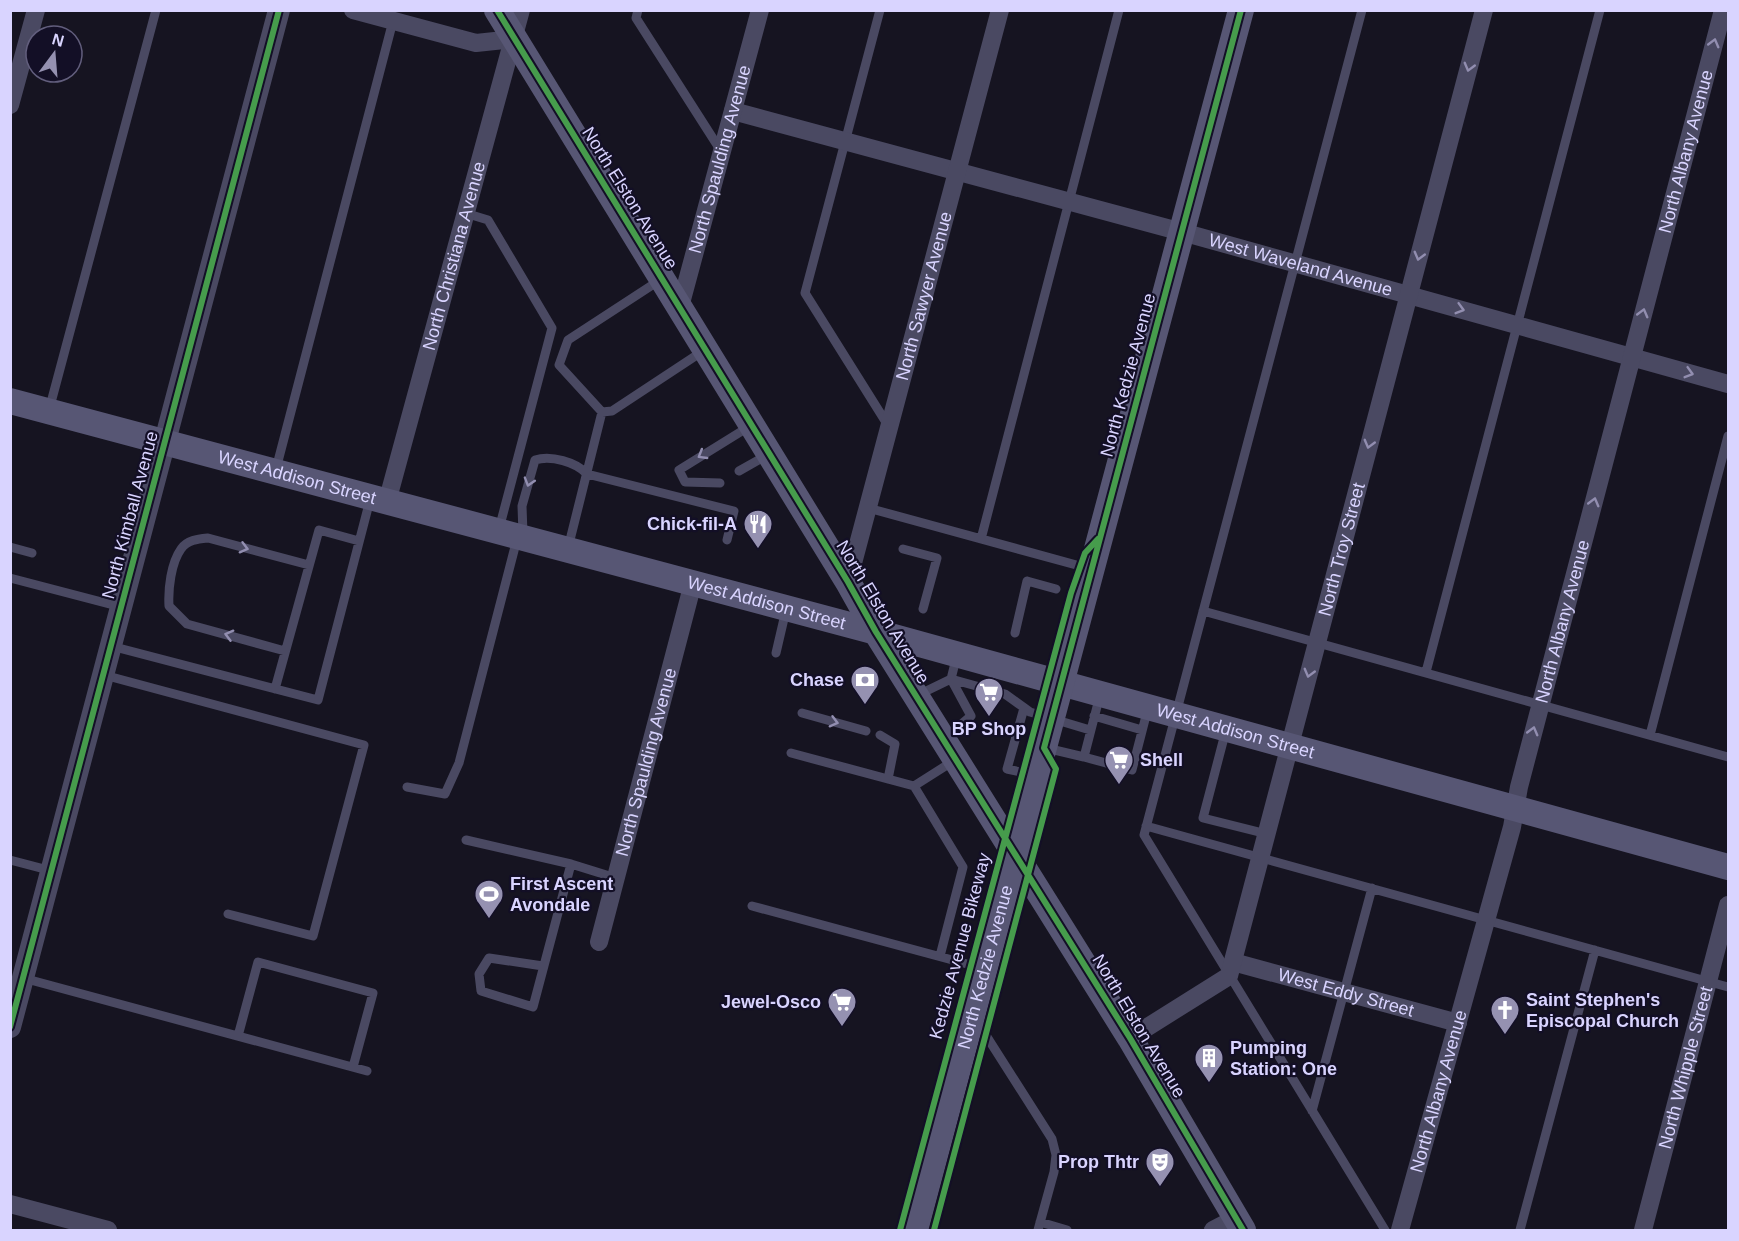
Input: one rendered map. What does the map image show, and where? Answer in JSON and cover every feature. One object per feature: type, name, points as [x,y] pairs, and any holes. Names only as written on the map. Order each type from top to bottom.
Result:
[{"type":"main road","name":"North Elston Avenue","points":[[496,10],[770,454],[876,632],[1130,1038],[1239,1224]]},
{"type":"main road","name":"North Kedzie Avenue","points":[[915,1230],[1241,10]]},
{"type":"main road","name":"West Addison Street","points":[[10,401],[957,654],[1008,681],[1061,682],[1098,705],[1145,718],[1176,714],[1728,867]]},
{"type":"street","points":[[10,105],[36,10]]},
{"type":"street","name":"North Kimball Avenue","points":[[10,1027],[279,10]]},
{"type":"street","points":[[353,10],[476,43],[514,39]]},
{"type":"street","name":"North Christiana Avenue","points":[[379,500],[465,213],[521,10]]},
{"type":"street","name":"North Spaulding Avenue","points":[[680,307],[760,10]]},
{"type":"street","name":"North Sawyer Avenue","points":[[848,582],[1000,10]]},
{"type":"street","name":"North Troy Street","points":[[1231,969],[1484,10]]},
{"type":"street","name":"North Albany Avenue","points":[[1400,1230],[1486,920],[1540,704],[1723,10]]},
{"type":"street","name":"West Waveland Avenue","points":[[734,111],[1295,263],[1728,384]]},
{"type":"street","name":"North Spaulding Avenue","points":[[599,942],[693,583]]},
{"type":"street","name":"North Whipple Street","points":[[1643,1230],[1728,905]]},
{"type":"street","points":[[1130,1038],[1231,969]]},
{"type":"street","name":"West Eddy Street","points":[[1231,969],[1344,992],[1458,1023]]},
{"type":"street","points":[[10,1204],[108,1230]]},
{"type":"street","points":[[1213,1230],[1239,1224]]},
{"type":"lane","points":[[49,412],[156,10]]},
{"type":"lane","points":[[638,10],[636,18],[722,152]]},
{"type":"lane","points":[[880,10],[805,293],[889,427]]},
{"type":"lane","points":[[981,539],[1119,10]]},
{"type":"lane","points":[[1362,10],[1144,835],[1231,969],[1312,1111],[1385,1230]]},
{"type":"lane","points":[[1426,672],[1600,10]]},
{"type":"lane","points":[[275,472],[382,16]]},
{"type":"lane","points":[[407,788],[445,794],[462,751],[513,536],[552,328],[488,219],[465,213]]},
{"type":"lane","points":[[602,412],[559,365],[568,340],[662,278]]},
{"type":"lane","points":[[602,412],[612,411],[705,349]]},
{"type":"lane","points":[[568,550],[602,412]]},
{"type":"lane","points":[[720,483],[685,482],[679,470],[752,425]]},
{"type":"lane","points":[[1650,735],[1728,436]]},
{"type":"lane","points":[[740,471],[770,454]]},
{"type":"lane","points":[[513,536],[536,460],[543,457],[579,465],[587,474],[735,511],[727,540]]},
{"type":"lane","points":[[111,646],[318,700],[359,541],[379,500]]},
{"type":"lane","points":[[868,508],[1091,569]]},
{"type":"lane","points":[[274,689],[319,530],[359,541]]},
{"type":"lane","points":[[285,651],[187,624],[169,606],[171,579],[181,548],[193,540],[208,538],[309,565]]},
{"type":"lane","points":[[10,547],[32,553]]},
{"type":"lane","points":[[903,549],[937,558],[923,609]]},
{"type":"lane","points":[[10,578],[122,607]]},
{"type":"lane","points":[[1015,633],[1027,582],[1056,588]]},
{"type":"lane","points":[[776,653],[787,608]]},
{"type":"lane","points":[[1203,611],[1728,757]]},
{"type":"lane","points":[[914,786],[950,750],[971,716],[951,679],[957,654]]},
{"type":"lane","points":[[104,675],[364,745],[313,936],[228,914]]},
{"type":"lane","points":[[916,696],[951,679],[1008,681],[1024,708],[1051,719],[1090,730]]},
{"type":"lane","points":[[1084,757],[1098,705]]},
{"type":"lane","points":[[1024,708],[1007,769],[1036,775]]},
{"type":"lane","points":[[802,714],[866,731]]},
{"type":"lane","points":[[1044,748],[1132,770],[1145,718]]},
{"type":"lane","points":[[1226,728],[1203,818],[1267,834]]},
{"type":"lane","points":[[880,735],[895,744],[888,779]]},
{"type":"lane","points":[[791,753],[914,786],[963,867],[940,956]]},
{"type":"lane","points":[[1146,826],[1728,987]]},
{"type":"lane","points":[[466,840],[571,864],[616,878]]},
{"type":"lane","points":[[10,860],[52,871]]},
{"type":"lane","points":[[543,966],[489,958],[479,974],[481,991],[533,1007],[571,864]]},
{"type":"lane","points":[[1312,1111],[1372,888]]},
{"type":"lane","points":[[752,906],[985,968]]},
{"type":"lane","points":[[1520,1230],[1595,950]]},
{"type":"lane","points":[[238,1036],[258,962],[281,968],[373,993],[353,1067]]},
{"type":"lane","points":[[23,978],[368,1071]]},
{"type":"lane","points":[[973,1014],[1052,1139],[1056,1155],[1039,1226],[1067,1230]]},
{"type":"cycle path","points":[[10,1027],[279,10]]},
{"type":"cycle path","points":[[497,10],[848,582],[876,632],[1130,1038],[1243,1230]]},
{"type":"cycle path","points":[[934,1230],[1056,769],[1044,748],[1241,10]]},
{"type":"cycle path","name":"Kedzie Avenue Bikeway","points":[[900,1230],[1071,593],[1085,553],[1098,539]]},
{"type":"place","name":"Chick-fil-A","points":[[758,550]]},
{"type":"place","name":"Chase","points":[[865,706]]},
{"type":"place","name":"BP Shop","points":[[989,718]]},
{"type":"place","name":"Shell","points":[[1119,786]]},
{"type":"place","name":"First Ascent Avondale","points":[[489,920]]},
{"type":"place","name":"Jewel-Osco","points":[[842,1028]]},
{"type":"place","name":"Saint Stephen's Episcopal Church","points":[[1505,1036]]},
{"type":"place","name":"Pumping Station: One","points":[[1209,1084]]},
{"type":"place","name":"Prop Thtr","points":[[1160,1188]]}]
